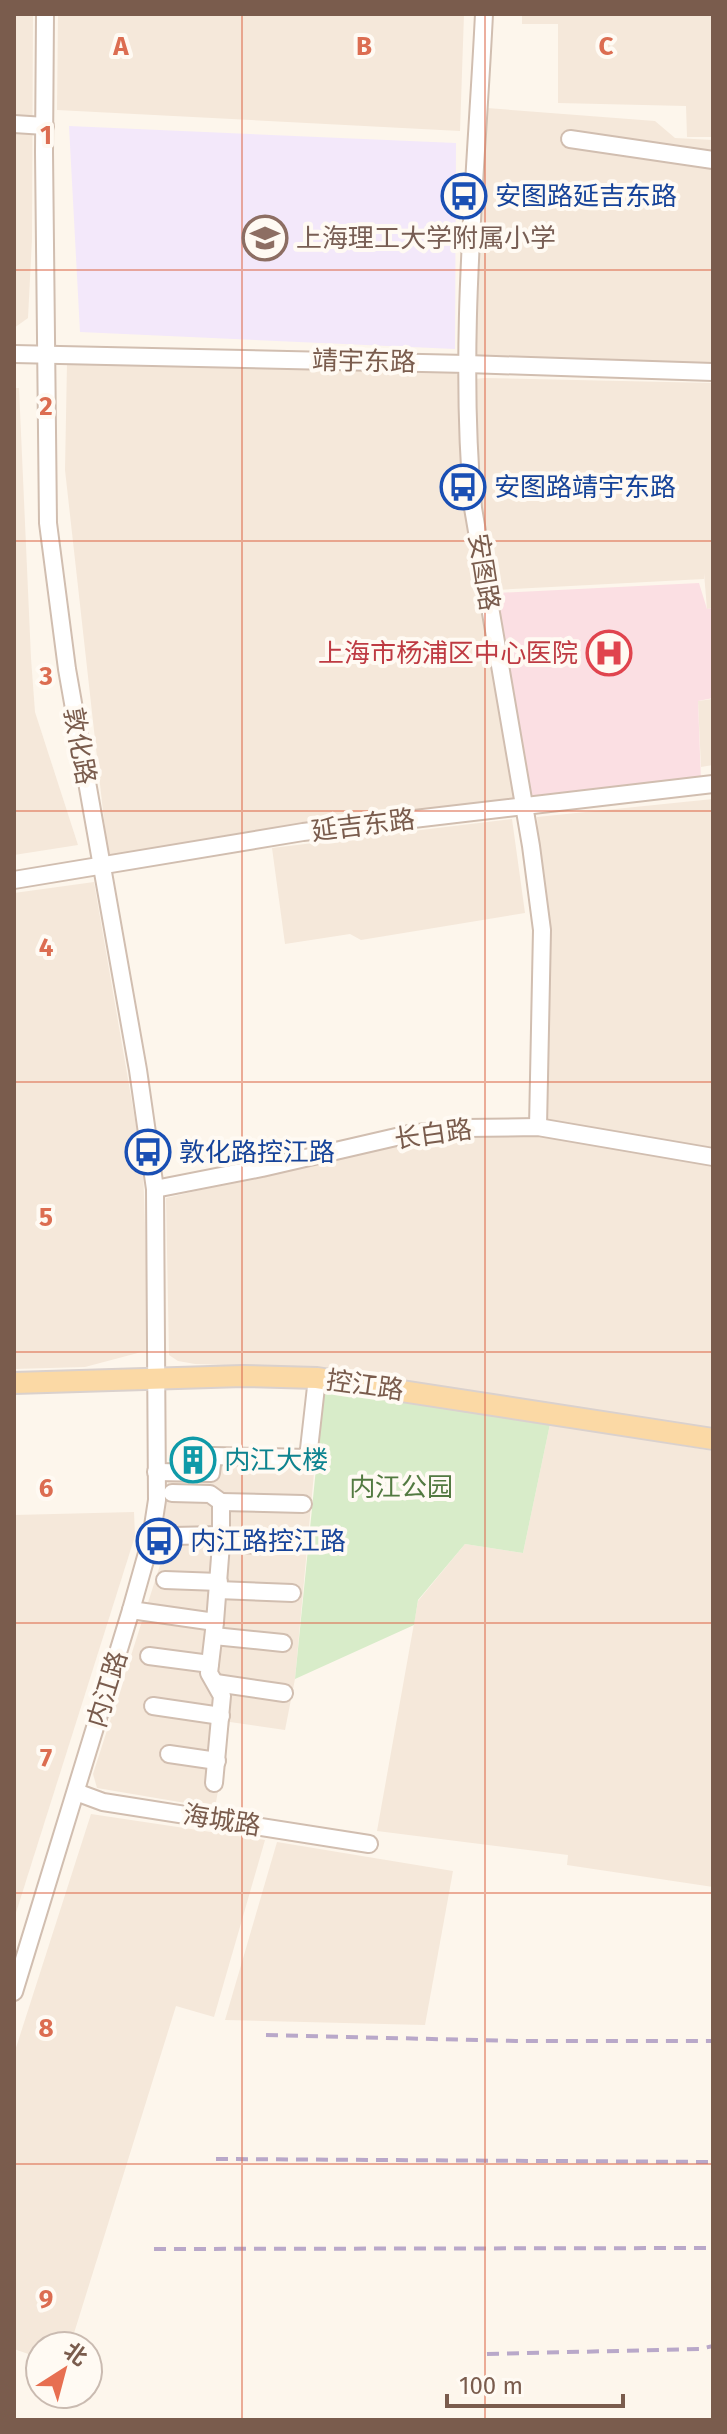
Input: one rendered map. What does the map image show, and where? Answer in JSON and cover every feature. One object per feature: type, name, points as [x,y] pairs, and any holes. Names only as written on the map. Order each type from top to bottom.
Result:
[{"type":"main road","name":"控江路","points":[[14,1383],[157,1378],[317,1378],[713,1439]]},
{"type":"street","name":"敦化路","points":[[45,14],[48,523],[67,669],[138,1070],[155,1189],[157,1378]]},
{"type":"street","name":"安图路","points":[[484,14],[467,364],[470,474],[542,930],[538,1127]]},
{"type":"street","points":[[14,124],[45,126]]},
{"type":"street","points":[[570,139],[711,165]]},
{"type":"street","name":"靖宇东路","points":[[14,354],[713,372]]},
{"type":"street","name":"延吉东路","points":[[14,880],[303,832],[713,784]]},
{"type":"street","name":"长白路","points":[[155,1189],[409,1134],[464,1128],[538,1127],[713,1157]]},
{"type":"street","name":"内江路","points":[[14,1992],[151,1539],[157,1500],[157,1378]]},
{"type":"street","points":[[156,1472],[211,1473],[213,1456],[308,1458],[317,1378]]},
{"type":"street","points":[[172,1493],[210,1494],[221,1502],[303,1504]]},
{"type":"street","points":[[214,1783],[222,1696],[209,1673],[219,1586],[221,1502]]},
{"type":"street","points":[[172,1536],[295,1545]]},
{"type":"street","points":[[165,1580],[292,1593]]},
{"type":"street","points":[[131,1610],[283,1643]]},
{"type":"street","points":[[149,1656],[210,1664]]},
{"type":"street","points":[[216,1683],[284,1693]]},
{"type":"street","points":[[153,1706],[221,1716]]},
{"type":"street","points":[[169,1754],[217,1761]]},
{"type":"street","name":"海城路","points":[[76,1792],[103,1802],[369,1844]]},
{"type":"shaded area","points":[[14,14],[33,14],[32,239],[28,318],[14,328]]},
{"type":"shaded area","points":[[58,14],[464,14],[460,131],[57,110]]},
{"type":"shaded area","points":[[522,14],[713,14],[713,137],[687,137],[686,106],[558,103],[558,24],[522,24]]},
{"type":"shaded area","points":[[487,108],[655,121],[675,138],[713,140],[713,367],[475,360]]},
{"type":"shaded area","name":"上海理工大学附属小学","points":[[69,126],[456,143],[455,349],[80,332]]},
{"type":"shaded area","points":[[67,363],[442,364],[458,375],[464,482],[514,801],[243,833],[108,856],[65,470]]},
{"type":"shaded area","points":[[474,379],[713,383],[713,608],[707,609],[704,573],[704,579],[496,590],[480,513],[475,443]]},
{"type":"shaded area","points":[[14,388],[19,388],[35,712],[78,845],[14,855]]},
{"type":"shaded area","name":"上海市杨浦区中心医院","points":[[699,583],[707,609],[713,608],[713,698],[698,701],[701,781],[526,800],[496,593]]},
{"type":"shaded area","points":[[713,699],[713,765],[701,767],[698,701]]},
{"type":"shaded area","points":[[713,799],[713,1149],[545,1122],[547,951],[537,817]]},
{"type":"shaded area","points":[[512,819],[525,913],[361,940],[350,934],[285,944],[272,848]]},
{"type":"shaded area","points":[[94,882],[143,1166],[149,1350],[85,1367],[14,1369],[14,893]]},
{"type":"shaded area","points":[[452,1135],[539,1135],[713,1163],[713,1432],[350,1374],[291,1367],[195,1364],[178,1361],[169,1355],[166,1198],[407,1142]]},
{"type":"shaded area","points":[[550,1424],[713,1451],[713,1887],[567,1865],[568,1855],[377,1831],[418,1601],[465,1544],[523,1553]]},
{"type":"shaded area","points":[[217,1460],[315,1462],[295,1679],[285,1730],[230,1722],[215,1808],[97,1788],[93,1774],[161,1562],[168,1476],[215,1477]]},
{"type":"shaded area","points":[[134,1512],[135,1536],[14,1919],[14,1515]]},
{"type":"shaded area","points":[[91,1814],[265,1840],[214,2017],[176,2006],[75,2330],[24,2330],[24,2352],[14,2349],[14,2054]]},
{"type":"shaded area","points":[[277,1842],[453,1871],[425,2025],[225,2020]]},
{"type":"green space","name":"内江公园","points":[[324,1388],[550,1424],[523,1553],[465,1544],[418,1600],[414,1625],[295,1679]]},
{"type":"railway","points":[[266,2035],[516,2041],[713,2041]]},
{"type":"railway","points":[[216,2159],[713,2162]]},
{"type":"railway","points":[[154,2249],[713,2248]]},
{"type":"railway","points":[[487,2354],[699,2349],[713,2346]]},
{"type":"place","name":"安图路延吉东路","points":[[464,196]]},
{"type":"place","name":"上海理工大学附属小学","points":[[265,238]]},
{"type":"place","name":"安图路靖宇东路","points":[[463,487]]},
{"type":"place","name":"上海市杨浦区中心医院","points":[[609,653]]},
{"type":"place","name":"敦化路控江路","points":[[148,1152]]},
{"type":"place","name":"内江大楼","points":[[193,1460]]},
{"type":"place","name":"内江路控江路","points":[[159,1541]]}]
